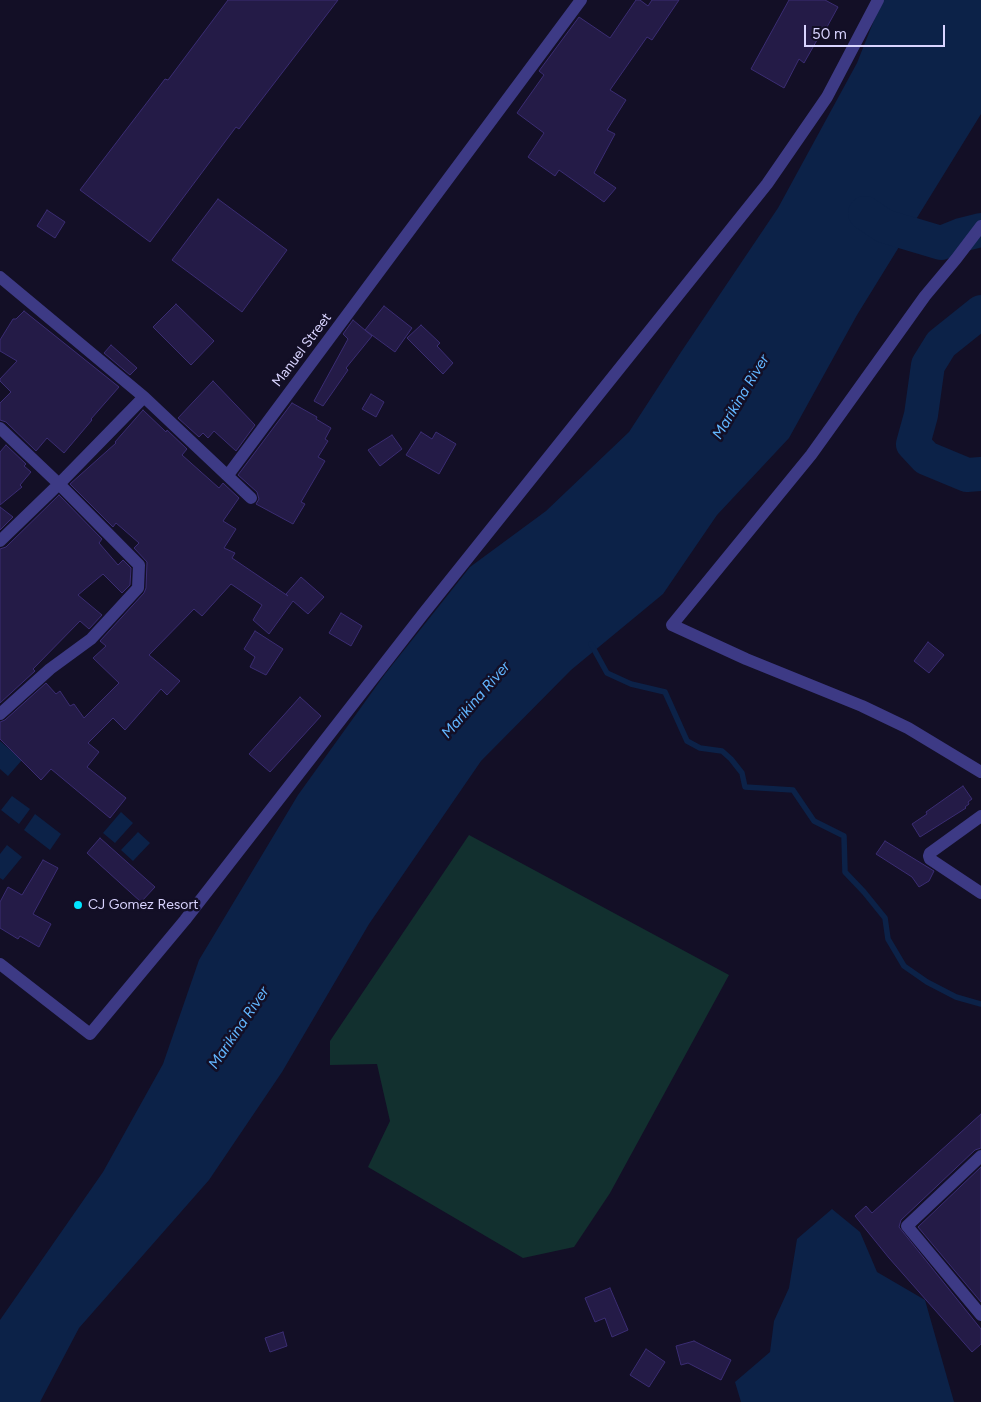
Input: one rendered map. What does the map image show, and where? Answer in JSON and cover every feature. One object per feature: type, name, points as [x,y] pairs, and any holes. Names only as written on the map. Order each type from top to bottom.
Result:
[{"type":"street","name":"Manuel Street","points":[[228,476],[581,0]]},
{"type":"street","points":[[0,964],[90,1034],[186,920],[423,614],[767,184],[827,97],[878,0]]},
{"type":"street","points":[[981,226],[925,296],[811,454],[672,625],[746,660],[862,706],[908,728],[981,772]]},
{"type":"street","points":[[0,277],[144,397],[251,498]]},
{"type":"street","points":[[0,541],[144,397]]},
{"type":"street","points":[[0,428],[59,484],[139,565],[138,588],[91,639],[50,668],[0,714]]},
{"type":"street","points":[[981,816],[930,852],[929,856],[930,859],[981,893]]},
{"type":"street","points":[[981,1156],[906,1226],[981,1315]]},
{"type":"green space","points":[[469,835],[729,975],[610,1193],[574,1247],[523,1258],[368,1167],[390,1121],[377,1064],[330,1065],[330,1041]]},
{"type":"water","name":"Marikina River","points":[[882,0],[981,0],[981,114],[857,315],[789,438],[717,515],[663,594],[571,670],[481,761],[369,924],[282,1072],[209,1180],[79,1328],[40,1402],[0,1402],[0,1320],[103,1172],[163,1064],[199,960],[298,795],[385,674],[470,567],[546,511],[629,432],[778,208],[857,63]]},
{"type":"water","points":[[0,741],[22,760],[8,776],[0,769]]},
{"type":"water","points":[[12,796],[30,809],[19,824],[1,810]]},
{"type":"water","points":[[121,812],[133,823],[115,843],[103,833]]},
{"type":"water","points":[[35,814],[61,834],[50,850],[24,830]]},
{"type":"water","points":[[138,832],[150,843],[133,861],[121,850]]},
{"type":"water","points":[[7,845],[22,857],[3,880],[0,878],[0,854]]},
{"type":"water","points":[[832,1209],[860,1232],[877,1272],[925,1300],[954,1402],[741,1402],[735,1382],[770,1352],[774,1321],[789,1288],[797,1239]]},
{"type":"building","points":[[228,0],[338,0],[239,129],[236,127],[150,242],[80,190],[165,79],[168,80]]},
{"type":"building","points":[[636,0],[640,0],[648,6],[652,0],[679,0],[652,40],[647,37],[610,90],[626,100],[607,130],[615,134],[594,173],[616,188],[604,202],[559,170],[555,176],[528,157],[544,133],[517,113],[544,75],[539,71],[579,17],[610,38]]},
{"type":"building","points":[[789,0],[825,0],[838,7],[804,63],[799,59],[784,88],[751,69]]},
{"type":"building","points":[[218,199],[287,250],[242,312],[172,260]]},
{"type":"building","points":[[47,210],[65,222],[55,238],[37,226]]},
{"type":"building","points":[[176,304],[214,341],[191,365],[153,327]]},
{"type":"building","points":[[384,306],[412,328],[395,352],[365,330]]},
{"type":"building","points":[[24,311],[119,387],[64,453],[47,438],[36,451],[6,422],[0,420],[0,403],[11,392],[0,379],[17,361],[0,351],[0,340],[13,319],[16,319]]},
{"type":"building","points":[[353,320],[372,336],[346,368],[348,370],[323,406],[314,401],[348,339],[343,334]]},
{"type":"building","points":[[421,325],[440,343],[437,346],[453,363],[443,374],[407,338]]},
{"type":"building","points":[[111,345],[137,368],[130,375],[104,353]]},
{"type":"building","points":[[213,381],[255,425],[236,451],[214,431],[208,438],[203,433],[199,437],[178,418]]},
{"type":"building","points":[[371,394],[384,402],[376,417],[362,409]]},
{"type":"building","points":[[292,403],[317,417],[316,419],[331,428],[325,439],[328,441],[318,457],[325,461],[301,502],[305,504],[293,524],[256,504],[259,499],[257,492],[238,475]]},
{"type":"building","points":[[143,410],[187,449],[182,455],[219,488],[223,483],[239,498],[223,521],[236,529],[224,548],[235,553],[232,558],[288,596],[286,594],[301,577],[324,597],[308,614],[293,601],[269,634],[253,620],[262,605],[231,584],[202,616],[194,609],[149,655],[180,681],[167,695],[161,689],[125,730],[113,718],[88,743],[99,752],[87,767],[126,798],[110,818],[51,769],[41,780],[0,739],[0,722],[5,720],[46,683],[56,694],[60,691],[70,706],[74,704],[84,718],[119,683],[93,658],[106,646],[100,641],[144,593],[146,588],[147,562],[134,548],[139,543],[116,523],[113,527],[70,484],[116,443]]},
{"type":"building","points":[[421,432],[432,439],[436,432],[456,444],[439,474],[406,455]]},
{"type":"building","points":[[392,435],[402,449],[380,466],[368,450]]},
{"type":"building","points":[[6,445],[26,464],[24,466],[31,472],[20,485],[22,487],[0,505],[0,452]]},
{"type":"building","points":[[59,495],[102,539],[99,543],[118,565],[123,560],[131,568],[130,585],[122,593],[103,574],[78,595],[102,615],[89,629],[80,621],[33,669],[35,671],[0,703],[0,549],[6,547]]},
{"type":"building","points":[[0,507],[13,517],[0,530]]},
{"type":"building","points":[[341,613],[362,626],[351,646],[329,633]]},
{"type":"building","points":[[255,631],[283,649],[266,675],[250,667],[255,657],[244,649]]},
{"type":"building","points":[[928,642],[944,655],[929,673],[914,661]]},
{"type":"building","points":[[300,697],[321,716],[270,772],[249,754]]},
{"type":"building","points":[[963,786],[972,799],[968,802],[969,804],[966,808],[920,837],[912,824]]},
{"type":"building","points":[[100,838],[155,887],[141,902],[87,853]]},
{"type":"building","points":[[885,841],[934,871],[929,881],[919,887],[912,877],[876,854]]},
{"type":"building","points":[[43,860],[58,868],[33,914],[51,924],[39,947],[20,936],[18,939],[0,928],[0,902],[8,887],[22,895]]},
{"type":"building","points":[[981,1114],[981,1148],[975,1150],[901,1220],[899,1227],[981,1329],[981,1344],[972,1352],[889,1258],[855,1216],[866,1206],[872,1213]]},
{"type":"building","points":[[981,1167],[981,1302],[918,1227]]},
{"type":"building","points":[[610,1288],[628,1330],[612,1337],[605,1318],[595,1322],[585,1298]]},
{"type":"building","points":[[283,1332],[287,1346],[270,1352],[265,1338]]},
{"type":"building","points":[[694,1341],[731,1360],[721,1380],[688,1363],[681,1365],[676,1346]]},
{"type":"building","points":[[646,1349],[665,1362],[649,1387],[630,1375]]},
{"type":"waterway","points":[[865,213],[884,226],[941,243],[981,230]]},
{"type":"waterway","points":[[981,312],[941,344],[928,365],[921,415],[913,444],[926,458],[967,475],[981,474]]},
{"type":"waterway","points":[[591,644],[607,673],[631,684],[665,692],[687,741],[700,748],[722,751],[742,773],[745,787],[793,790],[814,821],[844,836],[845,872],[885,918],[888,939],[904,966],[927,982],[956,997],[981,1004]]},
{"type":"place","name":"CJ Gomez Resort","points":[[78,905]]}]
